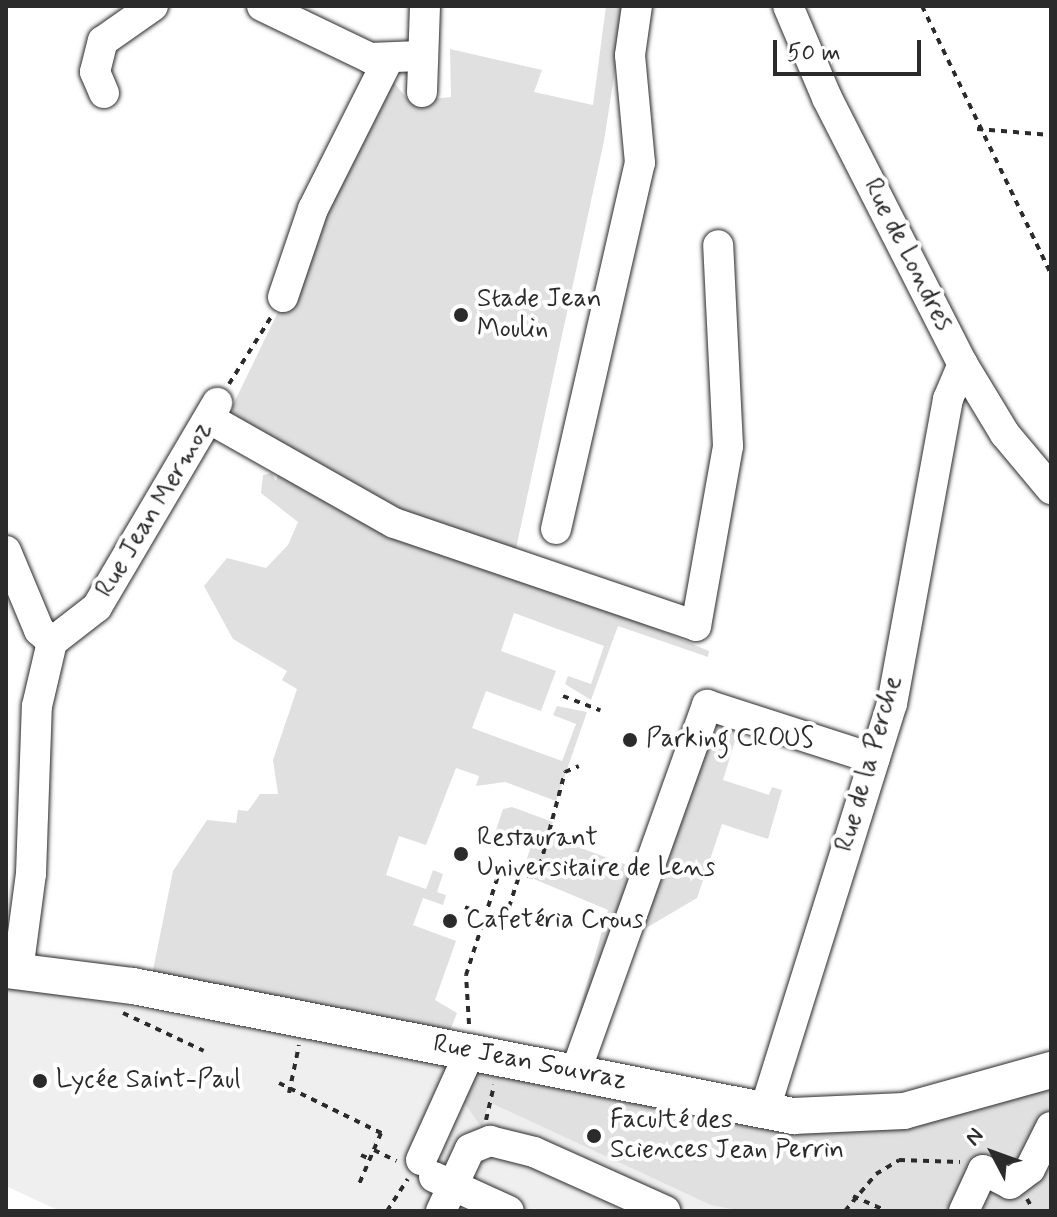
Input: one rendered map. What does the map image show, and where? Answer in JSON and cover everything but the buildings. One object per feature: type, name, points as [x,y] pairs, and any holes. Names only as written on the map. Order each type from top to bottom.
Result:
[{"type":"main road","name":"Rue Jean Souvraz","points":[[12,970],[485,1053],[764,1112],[904,1111],[1050,1077]]},
{"type":"street","points":[[104,93],[95,72],[103,41],[153,6]]},
{"type":"street","points":[[262,6],[388,60],[420,56]]},
{"type":"street","points":[[422,92],[420,56],[425,6]]},
{"type":"street","points":[[556,529],[640,163],[630,55],[637,6]]},
{"type":"street","name":"Rue de Londres","points":[[788,6],[827,98],[963,364],[1005,434],[1051,489]]},
{"type":"street","points":[[283,297],[313,209],[388,60]]},
{"type":"street","points":[[214,411],[394,523],[696,626],[728,446],[718,245]]},
{"type":"street","name":"Rue de la Perche","points":[[764,1112],[892,704],[948,399],[963,364]]},
{"type":"street","name":"Rue Jean Mermoz","points":[[52,642],[97,607],[214,411]]},
{"type":"street","points":[[6,551],[39,630],[52,642],[37,706],[18,873],[12,970]]},
{"type":"street","points":[[576,1071],[707,705],[874,759]]},
{"type":"street","points":[[485,1053],[418,1165],[451,1189],[509,1211]]},
{"type":"street","points":[[964,1211],[983,1170],[1010,1184],[1030,1169],[1051,1127]]},
{"type":"street","points":[[451,1189],[482,1142],[534,1152],[665,1211]]},
{"type":"path","points":[[922,6],[977,129],[1051,274]]},
{"type":"path","points":[[977,129],[1051,135]]},
{"type":"path","points":[[214,411],[283,297]]},
{"type":"path","points":[[563,696],[600,710]]},
{"type":"path","points":[[504,872],[519,877],[537,877],[565,772],[579,766]]},
{"type":"path","points":[[482,1142],[485,1053],[466,975],[498,876]]},
{"type":"path","points":[[465,907],[486,915],[509,907],[519,877]]},
{"type":"path","points":[[119,1012],[204,1051]]},
{"type":"path","points":[[290,1090],[303,1019]]},
{"type":"path","points":[[279,1083],[381,1133],[359,1184]]},
{"type":"path","points":[[374,1150],[418,1165],[387,1211]]},
{"type":"path","points":[[361,1155],[370,1159]]},
{"type":"path","points":[[845,1211],[853,1196],[899,1160],[928,1156],[983,1170]]},
{"type":"path","points":[[853,1196],[887,1211]]},
{"type":"shaded area","points":[[606,6],[625,6],[604,141],[515,553],[401,515],[234,420],[232,407],[391,79],[409,101],[451,97],[450,49],[542,70],[534,92],[593,105]]},
{"type":"shaded area","points":[[279,471],[709,651],[708,657],[618,626],[591,700],[565,684],[568,676],[591,684],[604,646],[514,613],[501,651],[556,671],[541,711],[486,691],[472,728],[562,761],[576,724],[553,715],[557,706],[587,712],[556,801],[505,782],[476,786],[479,776],[456,768],[426,845],[399,836],[386,875],[426,889],[433,870],[443,874],[437,892],[446,895],[443,905],[423,898],[413,925],[456,941],[435,1000],[457,1013],[449,1033],[151,980],[173,871],[207,820],[236,823],[238,810],[248,811],[260,794],[278,794],[273,760],[297,689],[282,680],[287,671],[233,639],[204,586],[227,558],[266,568],[288,545],[298,522],[261,493],[263,475],[272,473],[276,481]]},
{"type":"shaded area","points":[[711,715],[740,725],[723,780],[769,795],[772,787],[782,790],[768,839],[722,824],[697,898],[641,931],[607,1031],[599,1028]]},
{"type":"shaded area","points":[[512,807],[553,822],[548,836],[638,869],[570,1043],[608,910],[522,874],[531,846],[495,833],[503,809]]},
{"type":"shaded area","points":[[6,985],[442,1062],[746,1211],[60,1211],[6,1186]]},
{"type":"shaded area","points":[[476,1069],[787,1130],[1051,1084],[1051,1211],[741,1211],[711,1205],[489,1102],[482,1128],[463,1101]]},
{"type":"place","name":"Stade Jean Moulin","points":[[461,315]]},
{"type":"place","name":"Parking CROUS","points":[[630,740]]},
{"type":"place","name":"Restaurant Universitaire de Lens","points":[[461,854]]},
{"type":"place","name":"Cafetéria Crous","points":[[450,921]]},
{"type":"place","name":"Lycée Saint-Paul","points":[[40,1081]]},
{"type":"place","name":"Faculté des Sciences Jean Perrin","points":[[594,1136]]}]
